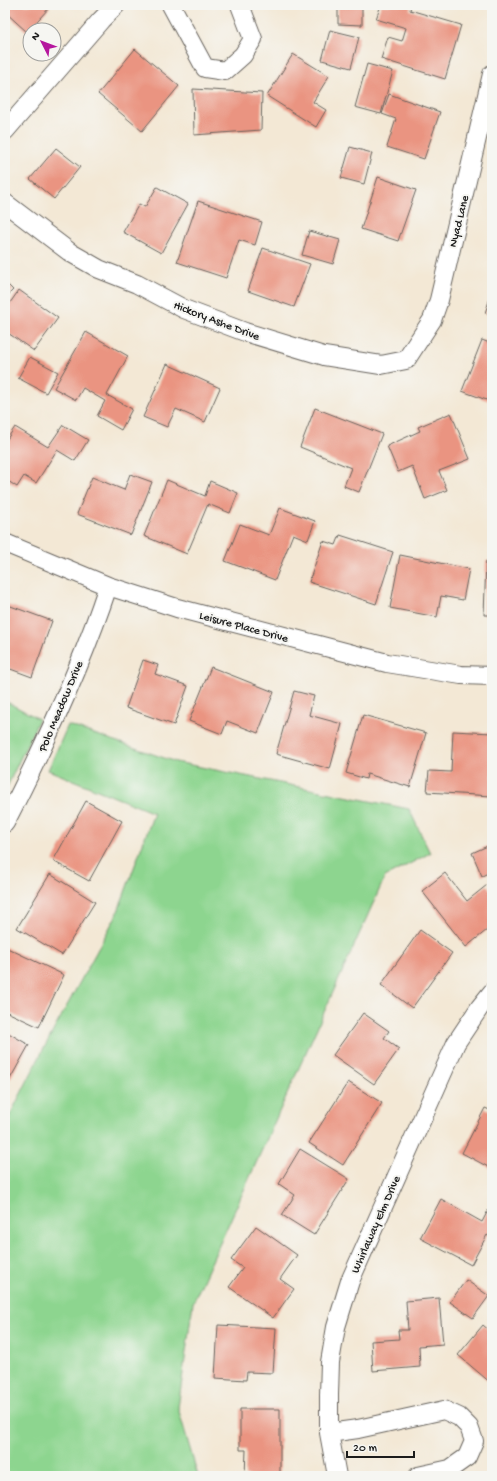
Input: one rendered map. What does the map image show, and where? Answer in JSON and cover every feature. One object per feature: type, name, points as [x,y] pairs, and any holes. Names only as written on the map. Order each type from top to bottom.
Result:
[{"type":"street","points":[[5,131],[101,20],[116,5]]},
{"type":"street","points":[[171,5],[205,68],[225,71],[243,55],[253,39],[240,5]]},
{"type":"street","name":"Nyad Lane","points":[[406,360],[432,320],[439,300],[492,74]]},
{"type":"street","name":"Hickory Ashe Drive","points":[[5,203],[71,253],[99,269],[138,284],[184,309],[245,332],[324,356],[381,365],[406,360]]},
{"type":"street","name":"Leisure Place Drive","points":[[5,543],[108,586],[177,608],[387,663],[461,676],[492,676]]},
{"type":"street","name":"Polo Meadow Drive","points":[[5,823],[42,752],[96,620],[108,586]]},
{"type":"street","name":"Whirlaway Elm Drive","points":[[337,1476],[329,1433],[330,1362],[336,1326],[350,1280],[456,1043],[492,992]]},
{"type":"street","points":[[329,1433],[358,1429],[444,1410],[459,1417],[469,1427],[474,1441],[467,1457],[450,1468],[418,1476]]},
{"type":"green space","points":[[5,701],[39,719],[5,791]]},
{"type":"green space","points":[[68,725],[176,762],[409,809],[430,853],[385,877],[193,1303],[178,1408],[198,1476],[5,1476],[5,1125],[45,1046],[117,914],[154,813],[48,770]]},
{"type":"building","points":[[5,5],[47,5],[50,7],[36,22],[22,22],[22,27],[5,12]]},
{"type":"building","points":[[338,5],[362,5],[362,25],[338,24]]},
{"type":"building","points":[[381,5],[411,5],[410,10],[461,25],[445,79],[381,59],[388,37],[402,41],[406,28],[376,19]]},
{"type":"building","points":[[330,30],[359,37],[351,68],[322,60]]},
{"type":"building","points":[[135,49],[179,86],[142,131],[98,94]]},
{"type":"building","points":[[293,54],[329,76],[313,102],[326,110],[316,127],[267,96]]},
{"type":"building","points":[[367,64],[393,71],[381,114],[355,107]]},
{"type":"building","points":[[193,89],[262,93],[261,130],[194,135]]},
{"type":"building","points":[[389,94],[440,112],[424,159],[387,147],[396,119],[382,114]]},
{"type":"building","points":[[350,147],[372,153],[364,184],[341,178]]},
{"type":"building","points":[[56,148],[80,167],[54,199],[30,179]]},
{"type":"building","points":[[378,177],[416,190],[398,241],[361,229]]},
{"type":"building","points":[[157,187],[188,204],[161,253],[123,232],[139,204],[145,207]]},
{"type":"building","points":[[198,201],[262,222],[255,245],[239,240],[226,278],[177,262]]},
{"type":"building","points":[[309,231],[340,240],[333,264],[302,255]]},
{"type":"building","points":[[263,248],[310,264],[294,307],[248,291]]},
{"type":"building","points":[[5,282],[13,290],[5,298]]},
{"type":"building","points":[[19,290],[58,318],[34,351],[5,331],[5,310]]},
{"type":"building","points":[[492,292],[492,315],[485,313]]},
{"type":"building","points":[[86,332],[128,356],[107,395],[132,409],[121,430],[97,416],[105,401],[83,388],[76,400],[54,388]]},
{"type":"building","points":[[482,340],[492,344],[492,402],[462,391]]},
{"type":"building","points":[[30,357],[58,372],[46,393],[18,378]]},
{"type":"building","points":[[167,364],[220,388],[205,422],[176,409],[167,427],[143,417]]},
{"type":"building","points":[[315,408],[382,434],[359,492],[344,486],[351,468],[300,447]]},
{"type":"building","points":[[451,413],[470,459],[439,471],[447,490],[425,499],[412,466],[398,472],[387,446],[420,431],[418,427]]},
{"type":"building","points":[[63,425],[88,440],[75,461],[57,450],[36,483],[24,476],[17,487],[5,479],[5,442],[15,427],[48,447]]},
{"type":"building","points":[[130,474],[152,482],[131,535],[77,514],[92,477],[124,490]]},
{"type":"building","points":[[167,480],[205,496],[210,481],[238,493],[230,513],[208,504],[187,554],[144,536]]},
{"type":"building","points":[[280,508],[315,521],[308,540],[293,534],[275,580],[225,561],[240,524],[269,535]]},
{"type":"building","points":[[340,535],[393,552],[376,604],[309,582],[323,541],[336,545]]},
{"type":"building","points":[[400,555],[469,569],[463,600],[441,596],[437,617],[390,608]]},
{"type":"building","points":[[486,561],[492,561],[492,615],[484,615]]},
{"type":"building","points":[[5,604],[52,621],[32,677],[5,667]]},
{"type":"building","points":[[143,660],[158,665],[155,674],[188,686],[174,725],[126,708]]},
{"type":"building","points":[[211,667],[274,692],[258,733],[227,721],[222,734],[189,721]]},
{"type":"building","points":[[294,691],[314,696],[309,715],[342,724],[330,769],[276,754]]},
{"type":"building","points":[[363,715],[426,733],[410,787],[367,774],[366,779],[346,773]]},
{"type":"building","points":[[453,731],[492,733],[492,796],[427,792],[429,771],[451,772]]},
{"type":"building","points":[[86,801],[122,821],[89,881],[53,861]]},
{"type":"building","points":[[492,844],[492,871],[482,876],[472,853]]},
{"type":"building","points":[[445,873],[467,901],[487,885],[492,892],[492,926],[466,947],[422,891]]},
{"type":"building","points":[[50,874],[95,902],[62,955],[17,928]]},
{"type":"building","points":[[420,930],[452,953],[412,1008],[381,985]]},
{"type":"building","points":[[5,947],[64,975],[39,1027],[5,1011]]},
{"type":"building","points":[[363,1013],[389,1031],[384,1038],[399,1049],[374,1084],[333,1055]]},
{"type":"building","points":[[5,1031],[29,1045],[5,1088]]},
{"type":"building","points":[[348,1082],[382,1103],[343,1165],[309,1143]]},
{"type":"building","points":[[485,1108],[492,1111],[492,1169],[462,1153]]},
{"type":"building","points":[[300,1149],[349,1179],[314,1235],[282,1215],[295,1195],[279,1184]]},
{"type":"building","points":[[441,1199],[482,1222],[492,1203],[492,1238],[487,1235],[471,1265],[420,1238]]},
{"type":"building","points":[[256,1226],[297,1255],[280,1279],[294,1289],[273,1318],[229,1287],[243,1268],[231,1260]]},
{"type":"building","points":[[466,1280],[489,1296],[473,1318],[450,1302]]},
{"type":"building","points":[[439,1298],[443,1344],[419,1346],[420,1367],[373,1371],[371,1341],[399,1339],[398,1330],[408,1330],[406,1301]]},
{"type":"building","points":[[218,1325],[276,1328],[273,1373],[247,1372],[246,1380],[215,1378]]},
{"type":"building","points":[[483,1325],[492,1333],[492,1384],[458,1355]]},
{"type":"building","points":[[240,1409],[280,1409],[280,1476],[245,1476],[246,1450],[240,1450]]}]
